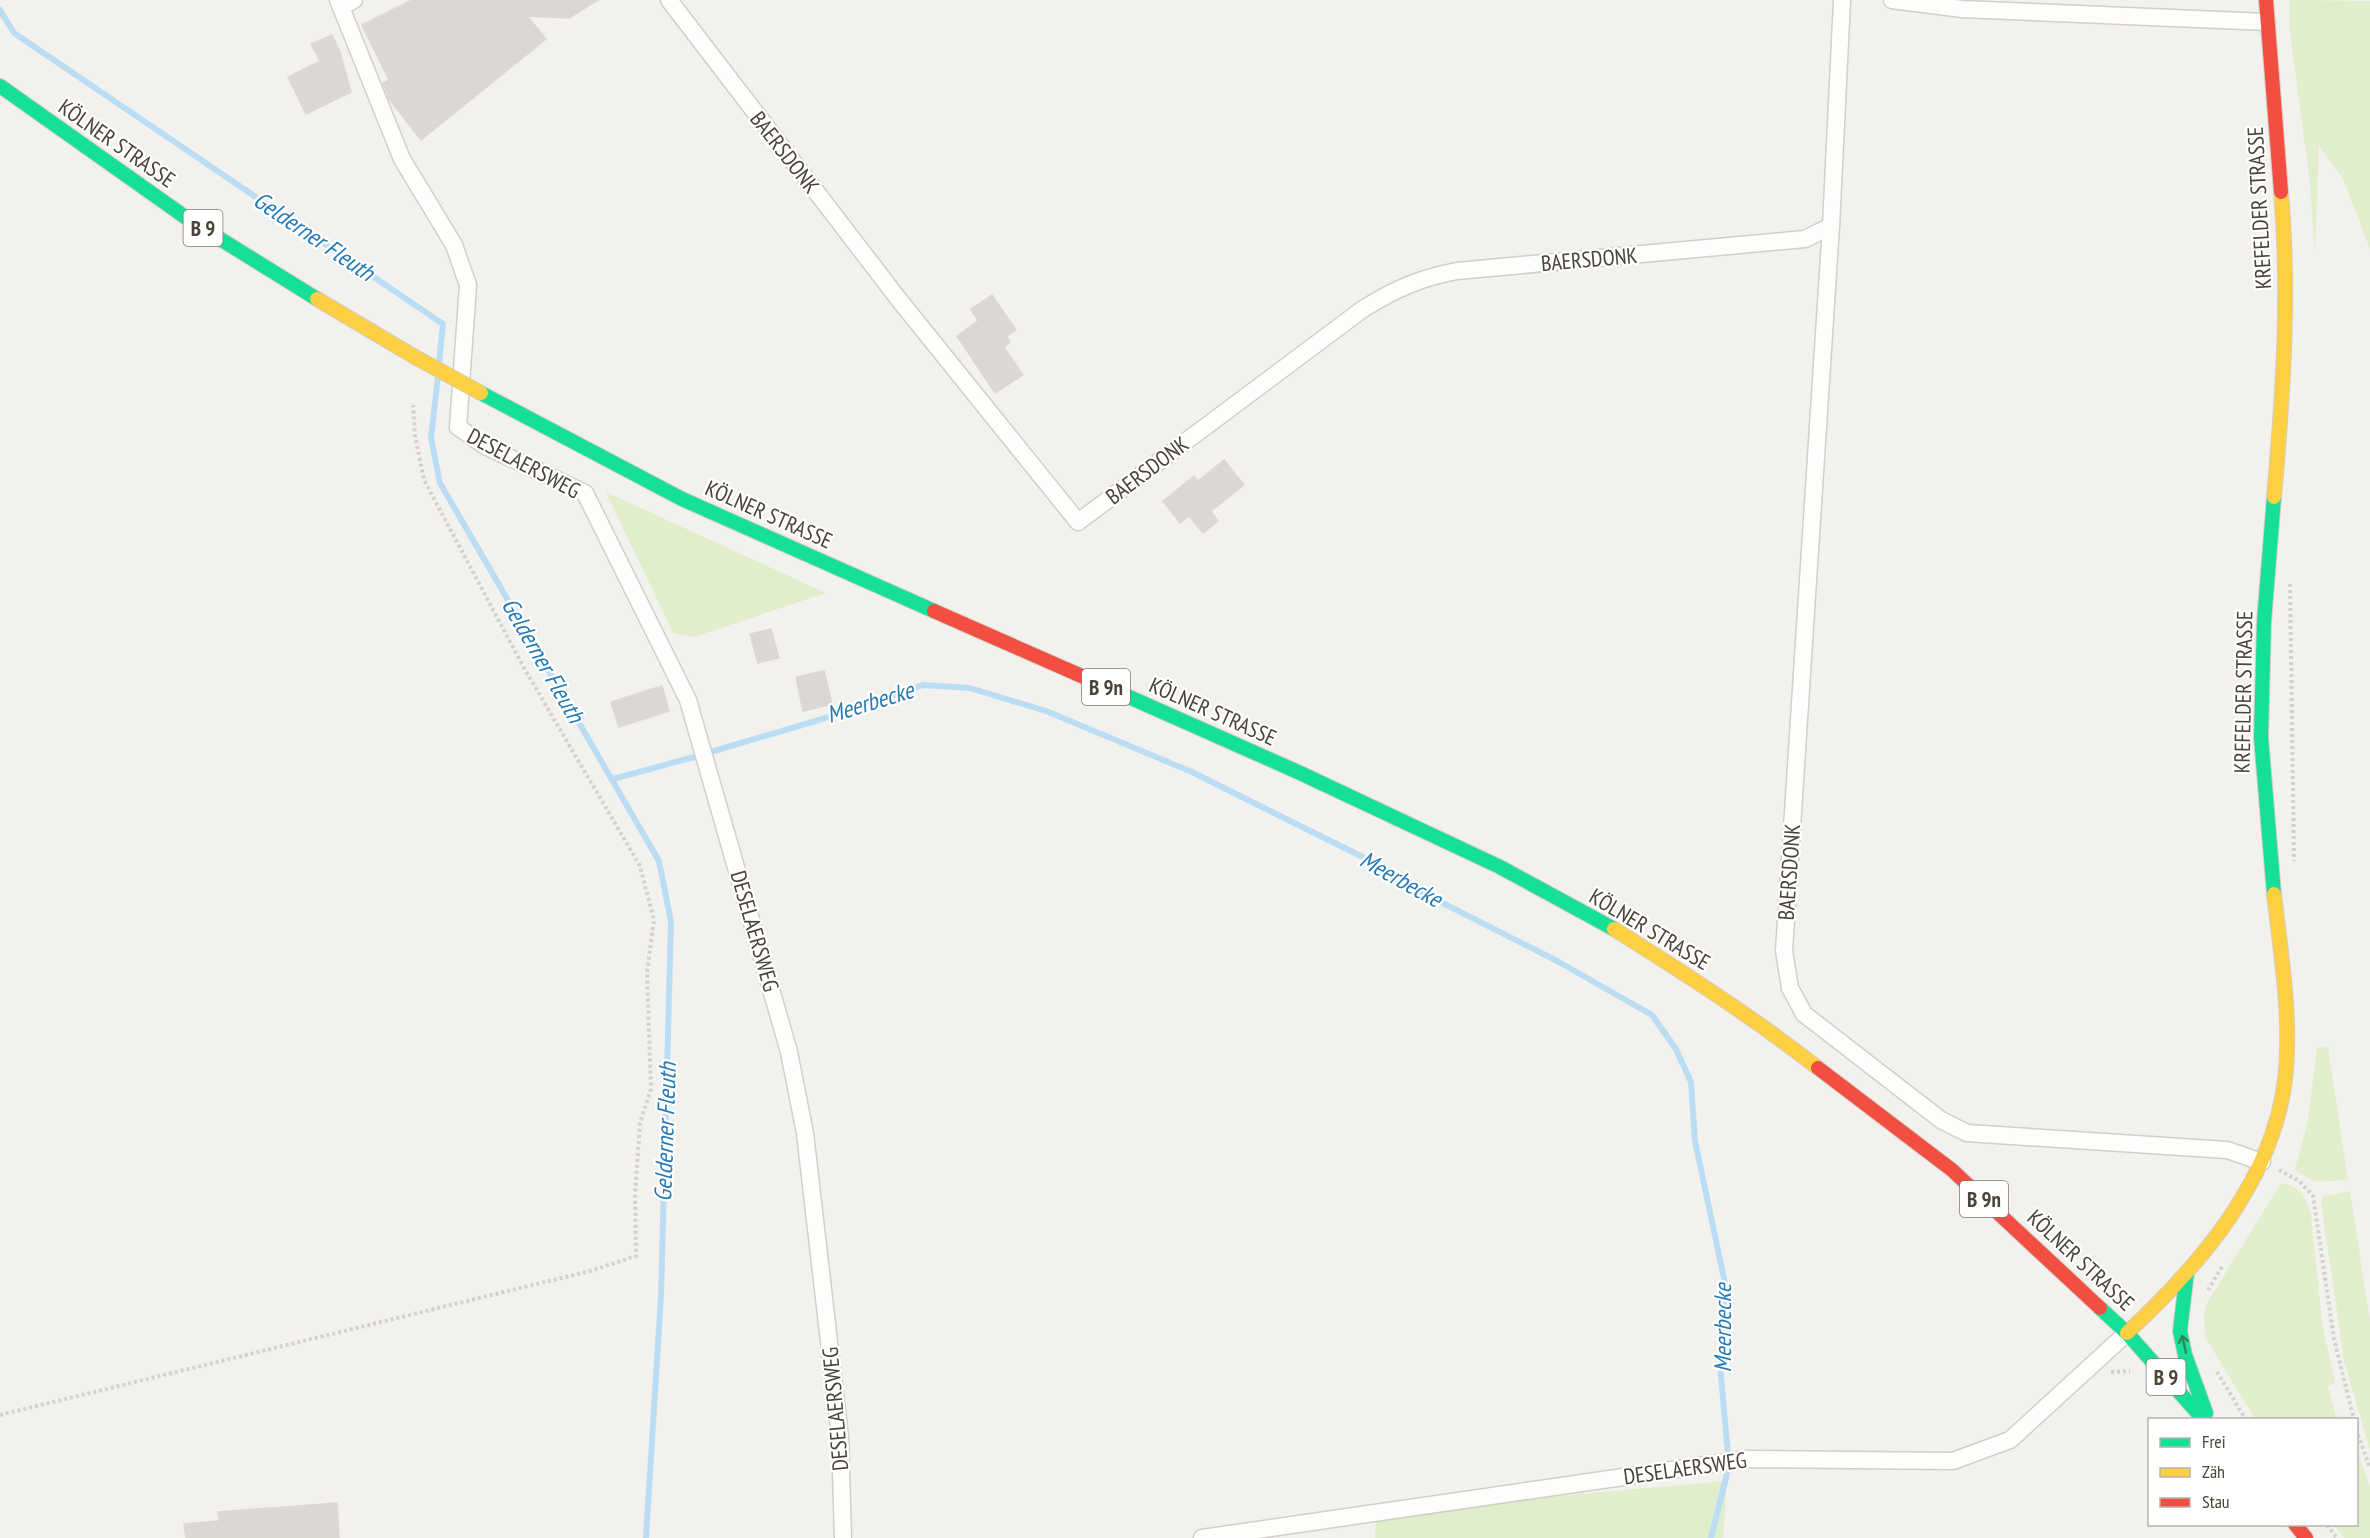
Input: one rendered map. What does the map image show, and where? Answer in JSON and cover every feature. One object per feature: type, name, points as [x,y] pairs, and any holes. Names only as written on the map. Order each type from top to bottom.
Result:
[{"type":"main road","name":"KREFELDER STRASSE","points":[[2127,1333],[2187,1272],[2243,1198],[2262,1162],[2276,1126],[2282,1098],[2287,1037],[2264,810],[2261,736],[2266,595],[2284,339],[2286,278],[2266,0]]},
{"type":"main road","name":"KÖLNER STRASSE","points":[[0,86],[188,219],[393,346],[682,499],[1298,772],[1500,867],[1602,922],[1723,997],[1832,1076],[1952,1170],[2127,1333],[2203,1418]]},
{"type":"main road","points":[[2187,1272],[2180,1321],[2182,1335],[2192,1376],[2209,1418]]},
{"type":"main road","points":[[2297,1526],[2306,1538]]},
{"type":"street","name":"BAERSDONK","points":[[669,0],[900,301],[1078,522],[1363,309],[1395,290],[1424,278],[1457,271],[1805,239],[1831,226]]},
{"type":"street","name":"BAERSDONK","points":[[1842,0],[1831,226],[1784,951],[1790,988],[1804,1014],[1941,1120],[1967,1133],[2227,1150],[2262,1162]]},
{"type":"street","points":[[1892,0],[1962,9],[2267,22]]},
{"type":"street","name":"DESELAERSWEG","points":[[344,2],[402,159],[454,245],[468,285],[458,427],[485,446],[585,493],[688,700],[789,1052],[806,1133],[840,1437],[843,1538]]},
{"type":"street","name":"DESELAERSWEG","points":[[1202,1538],[1747,1459],[1953,1461],[2010,1440],[2127,1333]]},
{"type":"path","points":[[0,1415],[590,1271],[636,1256],[635,1194],[640,1123],[651,1089],[647,972],[654,920],[640,866],[524,668],[424,480],[415,435],[413,405]]},
{"type":"path","points":[[2280,1171],[2299,1181],[2313,1196],[2334,1339],[2354,1418]]},
{"type":"path","points":[[2358,1435],[2370,1468]]},
{"type":"path","points":[[2328,1526],[2337,1538]]},
{"type":"green space","points":[[2289,0],[2370,1],[2370,249],[2343,178],[2319,146],[2315,257],[2310,183],[2290,33]]},
{"type":"green space","points":[[606,492],[826,593],[694,637],[673,633]]},
{"type":"green space","points":[[2328,1047],[2348,1180],[2314,1182],[2295,1170],[2308,1120],[2317,1048]]},
{"type":"green space","points":[[2281,1183],[2298,1190],[2307,1203],[2311,1215],[2322,1322],[2335,1383],[2328,1386],[2336,1417],[2345,1415],[2346,1418],[2254,1418],[2205,1337],[2204,1315],[2207,1303]]},
{"type":"green space","points":[[2350,1191],[2370,1321],[2370,1450],[2344,1361],[2321,1202],[2323,1196]]},
{"type":"green space","points":[[2358,1454],[2370,1486],[2370,1538],[2344,1538],[2335,1526],[2358,1526]]},
{"type":"green space","points":[[1727,1481],[1723,1538],[1375,1538],[1376,1512]]},
{"type":"building","points":[[412,0],[598,0],[569,18],[527,16],[546,39],[421,140],[389,99],[383,83],[389,80],[362,25]]},
{"type":"building","points":[[332,35],[340,52],[351,92],[306,114],[288,77],[320,61],[311,44]]},
{"type":"building","points":[[992,295],[1016,330],[1006,336],[1010,342],[1004,347],[1023,375],[995,393],[957,336],[978,321],[971,309]]},
{"type":"building","points":[[1224,460],[1244,485],[1211,511],[1218,521],[1203,533],[1189,516],[1180,523],[1163,501],[1194,476],[1198,481]]},
{"type":"building","points":[[771,629],[779,658],[758,663],[750,634]]},
{"type":"building","points":[[824,671],[832,704],[803,711],[796,677]]},
{"type":"building","points":[[662,686],[669,711],[619,727],[611,702]]},
{"type":"building","points":[[337,1503],[339,1538],[186,1538],[184,1524],[219,1521],[218,1512]]},
{"type":"waterway","name":"Gelderner Fleuth","points":[[0,10],[14,33],[443,324],[439,363]]},
{"type":"waterway","name":"Gelderner Fleuth","points":[[438,376],[431,438],[440,483],[659,861],[671,922],[661,1296],[646,1538]]},
{"type":"waterway","name":"Meerbecke","points":[[714,751],[819,720],[923,685],[970,688],[1046,711],[1192,772],[1393,872],[1425,894],[1559,962],[1652,1015],[1676,1049],[1691,1082],[1695,1141],[1726,1288],[1720,1364],[1728,1455]]},
{"type":"waterway","name":"Meerbecke","points":[[613,779],[694,757]]},
{"type":"waterway","name":"Meerbecke","points":[[1711,1538],[1727,1474]]},
{"type":"traffic: fast","points":[[0,86],[188,219],[317,299]]},
{"type":"traffic: fast","points":[[481,393],[682,499],[934,611]]},
{"type":"traffic: fast","points":[[2274,497],[2264,622],[2261,737],[2274,894]]},
{"type":"traffic: fast","points":[[1102,685],[1298,772],[1500,867],[1614,929]]},
{"type":"traffic: fast","points":[[2187,1272],[2180,1331],[2185,1355],[2206,1413]]},
{"type":"traffic: fast","points":[[2100,1308],[2127,1333],[2202,1418]]},
{"type":"traffic: slow","points":[[2274,497],[2285,306],[2281,192]]},
{"type":"traffic: slow","points":[[317,299],[415,357]]},
{"type":"traffic: slow","points":[[415,357],[481,393]]},
{"type":"traffic: slow","points":[[2127,1333],[2181,1279],[2206,1250],[2249,1187],[2265,1153],[2277,1117],[2285,1080],[2287,1057],[2285,987],[2274,894]]},
{"type":"traffic: slow","points":[[1614,929],[1743,1013],[1818,1068]]},
{"type":"traffic: jam","points":[[2266,0],[2281,192]]},
{"type":"traffic: jam","points":[[934,611],[1102,685]]},
{"type":"traffic: jam","points":[[1818,1068],[1952,1170],[2100,1308]]},
{"type":"traffic: jam","points":[[2297,1526],[2306,1538]]}]
